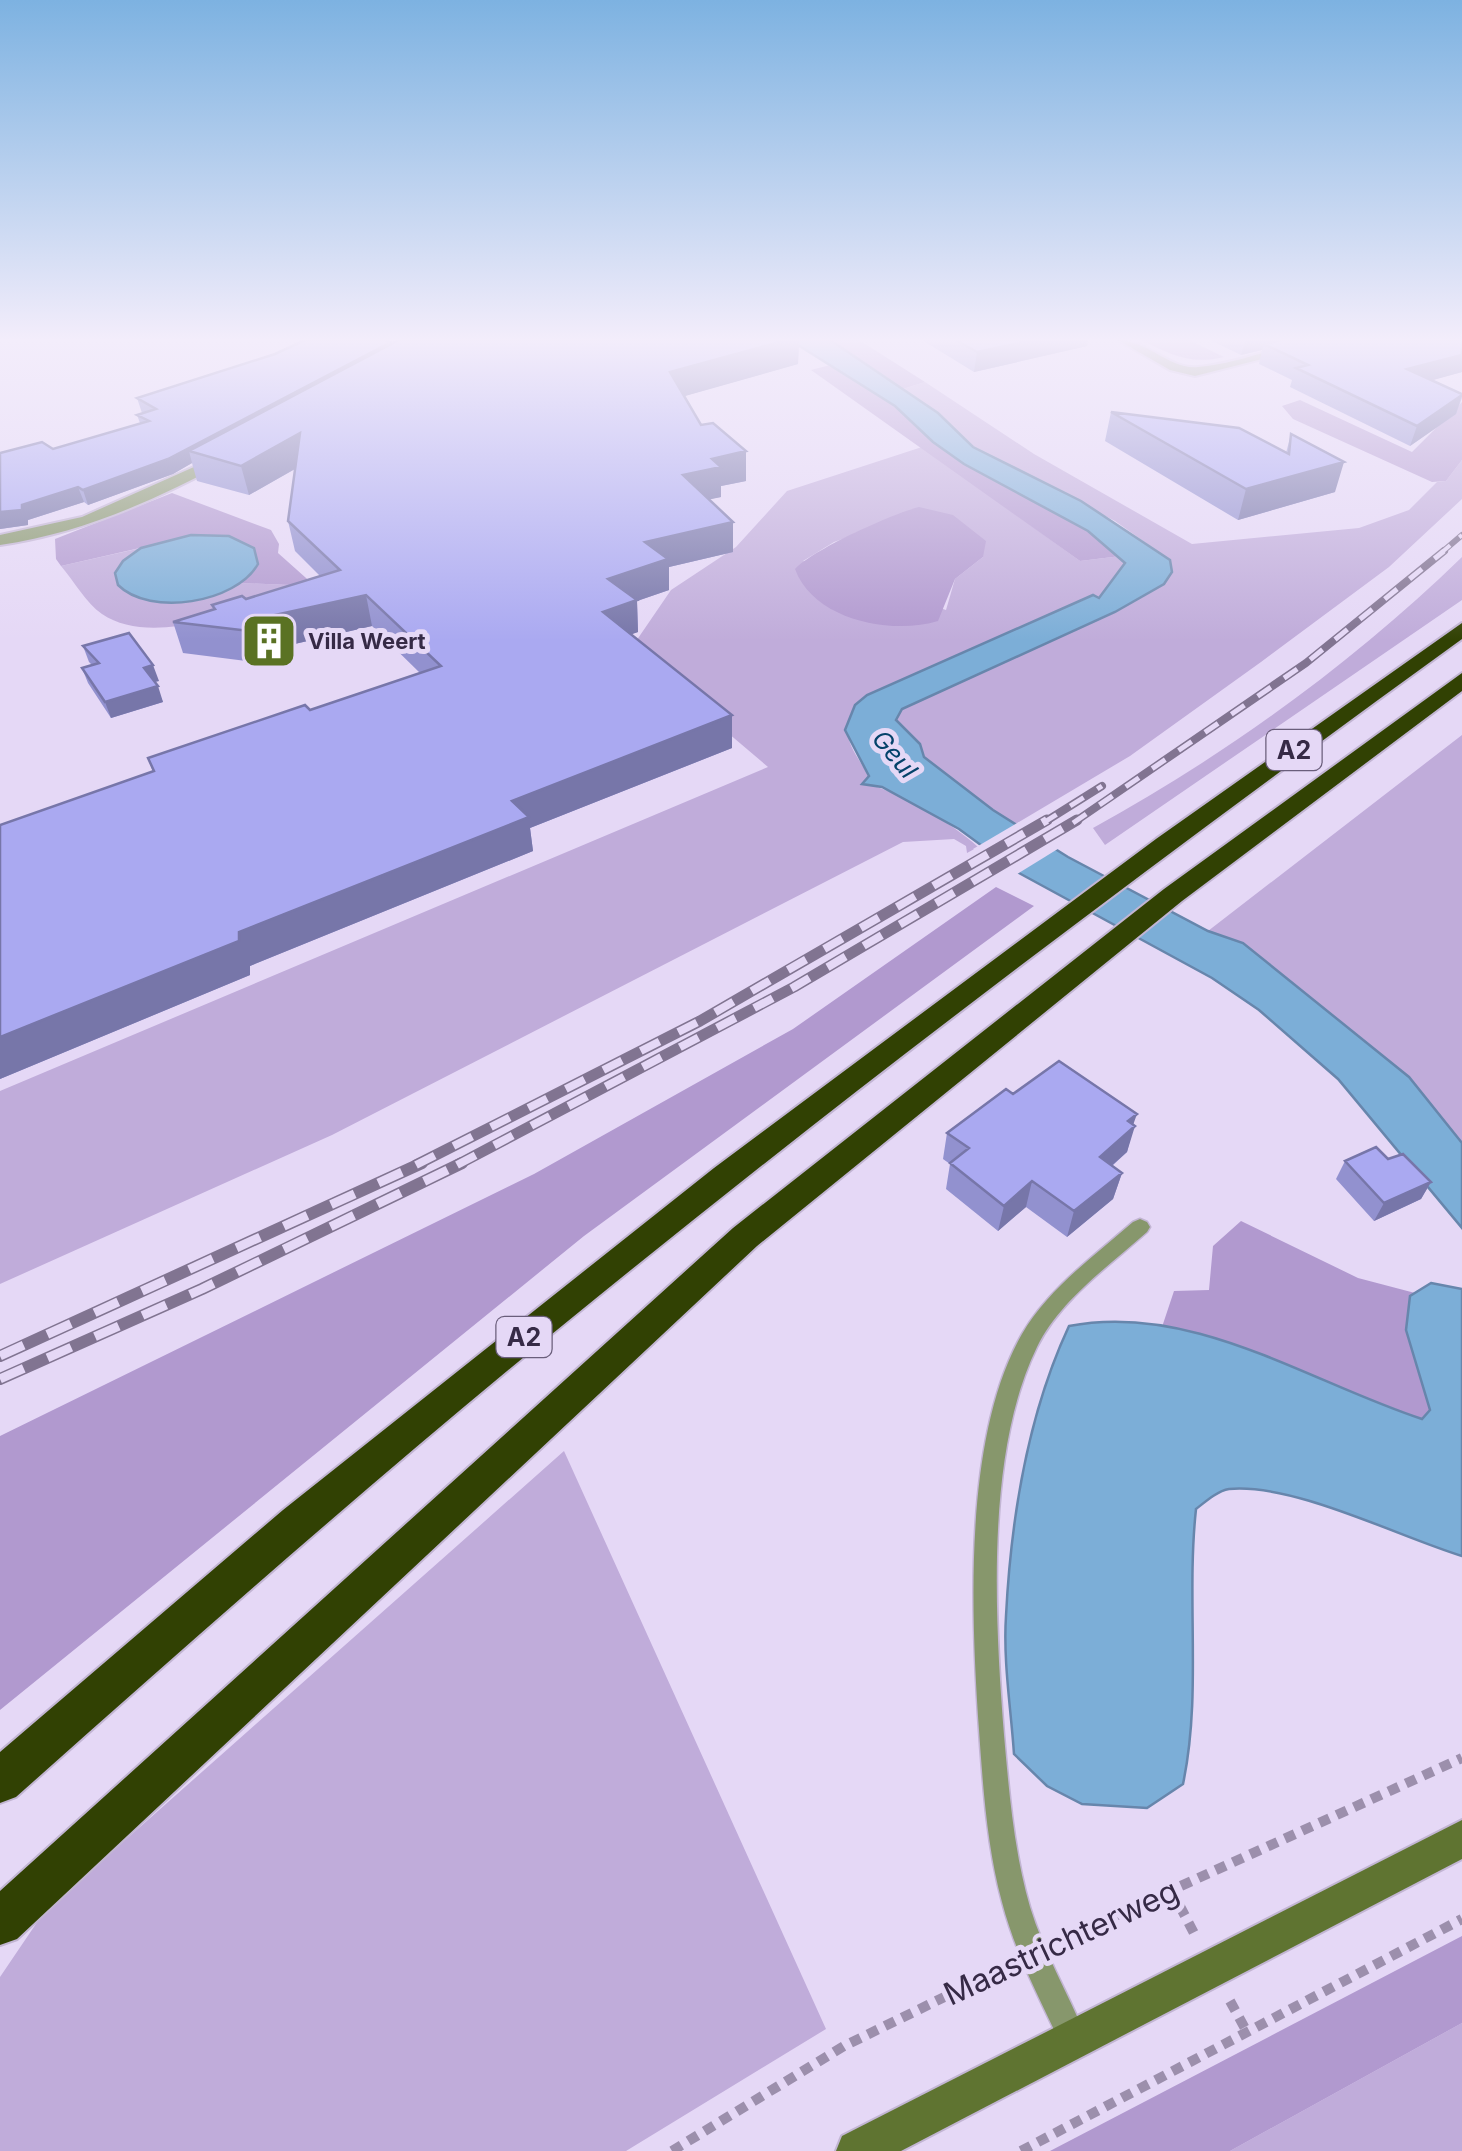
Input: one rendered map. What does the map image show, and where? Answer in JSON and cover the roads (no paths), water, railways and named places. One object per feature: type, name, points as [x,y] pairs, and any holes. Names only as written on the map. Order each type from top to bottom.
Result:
[{"type":"highway","name":"A2","points":[[0,1781],[297,1523],[596,1279],[1126,872],[1462,629]]},
{"type":"highway","name":"A2","points":[[0,1922],[745,1237],[1173,894],[1462,680]]},
{"type":"main road","points":[[856,2151],[1462,1839]]},
{"type":"street","points":[[0,540],[59,531],[134,505],[242,447]]},
{"type":"lane","points":[[1074,2039],[1033,1954],[1012,1887],[994,1758],[987,1649],[992,1484],[1007,1398],[1028,1342],[1054,1306],[1140,1227]]},
{"type":"water","name":"Geul","points":[[966,440],[1081,501],[1170,560],[1172,572],[1164,584],[1115,612],[902,709],[896,720],[920,744],[924,757],[993,810],[1068,857],[1208,931],[1243,943],[1409,1077],[1462,1143],[1462,1228],[1338,1079],[1259,1010],[1212,978],[1019,873],[959,829],[882,787],[862,784],[869,776],[845,730],[855,705],[867,695],[1093,595],[1099,598],[1125,563],[1088,531],[964,464],[933,442]]},
{"type":"water","points":[[191,535],[229,536],[254,548],[258,564],[231,588],[192,601],[150,601],[118,585],[115,573],[123,561],[141,548]]},
{"type":"water","points":[[1431,1283],[1462,1289],[1462,1556],[1284,1494],[1229,1489],[1216,1494],[1196,1509],[1192,1716],[1183,1784],[1147,1808],[1082,1804],[1047,1786],[1014,1754],[1005,1633],[1012,1542],[1024,1468],[1042,1395],[1069,1326],[1115,1322],[1160,1325],[1205,1335],[1422,1419],[1430,1410],[1406,1330],[1410,1296]]},
{"type":"railway","points":[[1441,553],[1462,535]]},
{"type":"railway","points":[[1073,823],[1306,663],[1444,551]]},
{"type":"railway","points":[[1043,823],[1102,786]]},
{"type":"railway","points":[[416,1165],[700,1021],[1047,820]]},
{"type":"railway","points":[[457,1165],[794,987],[1077,820]]},
{"type":"railway","points":[[0,1356],[422,1163]]},
{"type":"railway","points":[[0,1379],[202,1289],[462,1163]]},
{"type":"place","name":"Villa Weert","points":[[269,641]]}]
